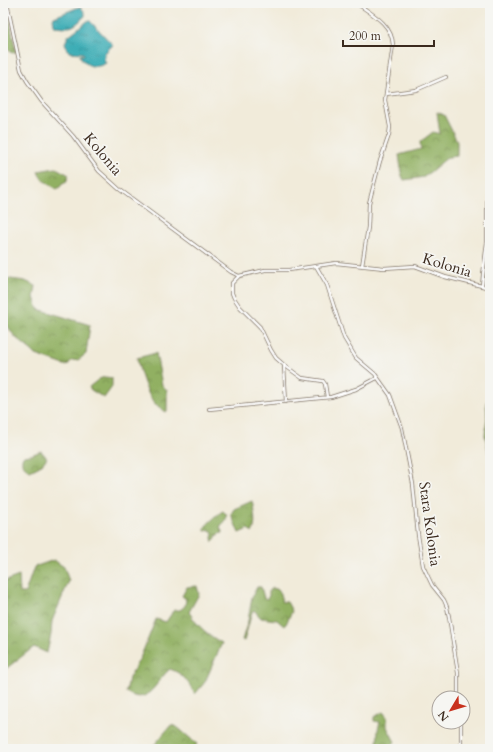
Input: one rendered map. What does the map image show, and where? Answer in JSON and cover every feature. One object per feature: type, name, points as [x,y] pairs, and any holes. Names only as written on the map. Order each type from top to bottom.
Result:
[{"type":"street","name":"Kolonia","points":[[8,3],[18,59],[23,74],[42,102],[73,136],[99,170],[119,190],[239,276],[265,270],[289,270],[336,263],[384,268],[415,266],[445,277],[490,288]]},
{"type":"street","points":[[356,3],[388,28],[393,45],[386,94],[390,127],[369,203],[368,227],[362,266]]},
{"type":"street","points":[[386,94],[416,90],[446,77]]},
{"type":"street","points":[[482,286],[487,242],[487,196]]},
{"type":"street","name":"Stara Kolonia","points":[[316,266],[327,285],[344,338],[356,358],[371,370],[390,395],[402,428],[413,484],[418,535],[423,566],[428,577],[447,607],[457,660],[458,690]]},
{"type":"street","points":[[239,276],[232,283],[232,293],[234,298],[260,327],[271,350],[284,365],[302,378],[323,381],[325,384],[327,397]]},
{"type":"street","points":[[284,365],[286,402]]},
{"type":"street","points":[[209,409],[331,397],[356,389],[377,378]]},
{"type":"street","points":[[461,730],[461,749]]},
{"type":"green space","points":[[3,3],[6,3],[16,52],[12,52],[3,44]]},
{"type":"green space","points":[[437,112],[444,115],[457,141],[457,156],[448,157],[424,177],[404,180],[399,155],[421,149],[420,142],[433,132],[440,134]]},
{"type":"green space","points":[[56,168],[69,175],[66,182],[62,183],[57,189],[43,179],[38,171]]},
{"type":"green space","points":[[3,278],[25,281],[36,286],[34,297],[38,309],[90,325],[86,354],[78,360],[71,361],[67,366],[36,355],[15,337],[3,319]]},
{"type":"green space","points":[[156,353],[162,385],[167,390],[166,412],[149,396],[137,358]]},
{"type":"green space","points":[[105,377],[112,378],[112,387],[104,398],[91,390],[89,387],[99,379]]},
{"type":"green space","points":[[486,402],[490,403],[490,462],[485,435],[487,418]]},
{"type":"green space","points":[[41,451],[47,458],[40,466],[30,471],[22,464],[22,458],[24,456]]},
{"type":"green space","points":[[252,501],[255,518],[254,530],[252,533],[248,529],[239,533],[231,514],[234,509]]},
{"type":"green space","points":[[223,511],[226,516],[224,523],[220,528],[223,533],[218,534],[213,542],[213,533],[211,530],[205,531],[205,527]]},
{"type":"green space","points":[[54,560],[64,567],[69,581],[52,621],[47,653],[34,647],[3,671],[3,582],[19,576],[20,593],[25,593],[34,567]]},
{"type":"green space","points":[[197,586],[199,594],[189,612],[203,630],[222,643],[205,682],[195,694],[188,682],[179,673],[170,669],[146,695],[141,697],[134,696],[126,692],[129,678],[141,656],[156,619],[166,622],[174,610],[180,610],[185,606],[186,599],[182,596],[187,587]]},
{"type":"green space","points":[[257,587],[261,587],[264,598],[266,599],[269,596],[269,590],[273,588],[279,590],[282,602],[287,602],[292,611],[284,626],[277,620],[261,618],[254,610],[252,612],[244,641],[242,640],[248,621],[252,597]]},
{"type":"green space","points":[[383,712],[387,717],[387,727],[395,742],[388,748],[389,749],[375,749],[377,747],[380,722],[374,721],[374,717]]},
{"type":"green space","points":[[171,725],[177,727],[197,744],[194,749],[151,749]]},
{"type":"water","points":[[81,7],[85,13],[85,16],[77,24],[71,27],[54,26],[54,17]]},
{"type":"water","points":[[89,20],[113,45],[105,53],[104,59],[106,63],[99,66],[91,66],[84,62],[80,55],[84,55],[83,53],[69,52],[65,43],[68,36]]}]
